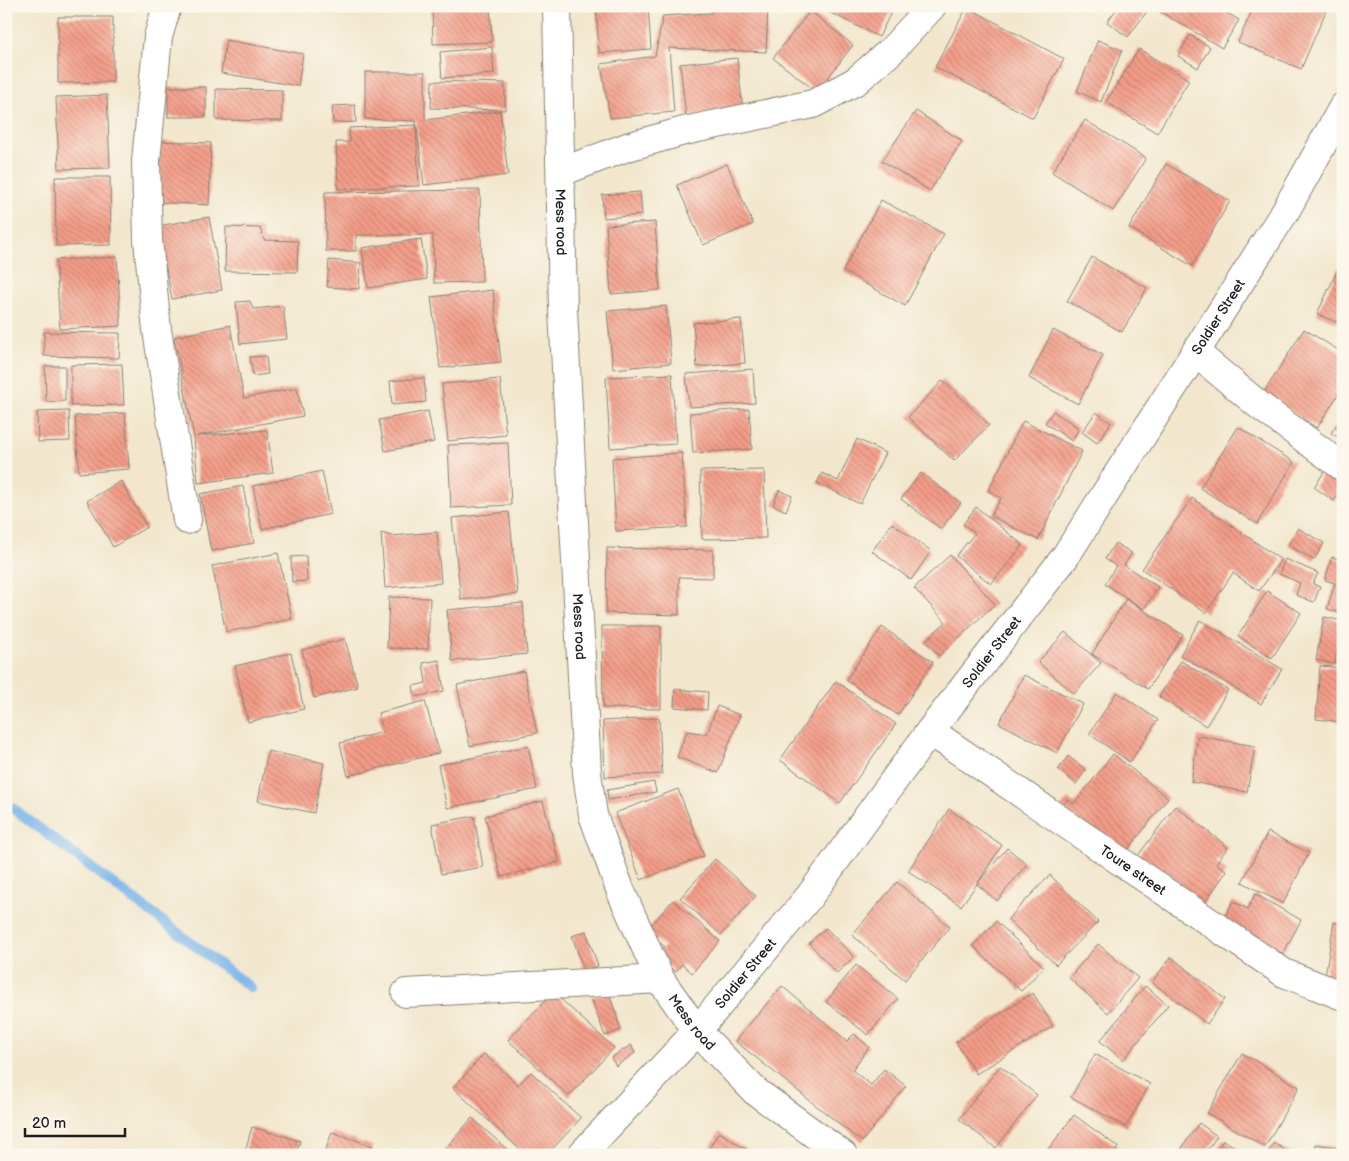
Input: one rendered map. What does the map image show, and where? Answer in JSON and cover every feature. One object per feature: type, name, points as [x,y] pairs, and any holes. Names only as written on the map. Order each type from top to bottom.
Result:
[{"type":"street","points":[[167,6],[158,37],[146,161],[148,240],[157,330],[187,520]]},
{"type":"street","name":"Mess road","points":[[557,6],[563,310],[588,781],[593,815],[621,892],[660,979],[697,1031],[755,1090],[843,1155]]},
{"type":"street","points":[[561,172],[627,147],[684,131],[814,104],[856,80],[892,51],[932,6]]},
{"type":"street","name":"Soldier Street","points":[[581,1155],[697,1031],[809,897],[930,731],[1065,557],[1286,210],[1343,107]]},
{"type":"street","points":[[1196,353],[1260,406],[1343,467]]},
{"type":"street","name":"Toure street","points":[[930,731],[1284,974],[1343,996]]},
{"type":"street","points":[[406,993],[660,979]]},
{"type":"building","points":[[432,6],[490,6],[492,42],[433,44]]},
{"type":"building","points":[[596,6],[648,6],[651,49],[599,53]]},
{"type":"building","points":[[711,6],[768,6],[766,52],[669,48],[674,112],[610,118],[601,64],[655,56],[663,16],[711,13]]},
{"type":"building","points":[[830,6],[894,6],[879,37],[827,11]]},
{"type":"building","points":[[1119,6],[1151,6],[1128,37],[1107,22]]},
{"type":"building","points":[[1164,6],[1215,6],[1239,20],[1222,48],[1161,12]]},
{"type":"building","points":[[1254,6],[1328,6],[1301,69],[1238,42]]},
{"type":"building","points":[[967,7],[1064,59],[1033,118],[935,67]]},
{"type":"building","points":[[810,11],[853,45],[817,92],[773,58]]},
{"type":"building","points":[[58,17],[113,17],[113,82],[58,83]]},
{"type":"building","points":[[1190,35],[1210,47],[1198,68],[1178,56]]},
{"type":"building","points":[[226,40],[303,54],[298,86],[221,73]]},
{"type":"building","points":[[1098,40],[1122,50],[1101,102],[1077,91]]},
{"type":"building","points":[[492,47],[494,74],[442,78],[440,52]]},
{"type":"building","points":[[1139,49],[1189,80],[1157,133],[1106,102]]},
{"type":"building","points":[[737,58],[743,110],[686,116],[680,64]]},
{"type":"building","points":[[365,72],[425,72],[425,120],[500,111],[508,175],[424,185],[416,121],[365,119]]},
{"type":"building","points":[[432,81],[505,83],[505,110],[431,108]]},
{"type":"building","points":[[168,87],[206,87],[206,117],[168,117]]},
{"type":"building","points":[[216,89],[282,90],[282,121],[216,120]]},
{"type":"building","points":[[107,95],[110,168],[59,169],[56,97]]},
{"type":"building","points":[[355,105],[356,122],[333,123],[332,106]]},
{"type":"building","points":[[916,111],[962,141],[930,191],[882,161]]},
{"type":"building","points":[[1085,120],[1146,158],[1113,211],[1052,172]]},
{"type":"building","points":[[416,125],[419,186],[338,189],[336,142],[350,142],[349,128]]},
{"type":"building","points":[[155,141],[211,143],[209,205],[153,202]]},
{"type":"building","points":[[727,164],[753,224],[703,245],[677,185]]},
{"type":"building","points":[[1166,164],[1230,201],[1192,266],[1129,228]]},
{"type":"building","points":[[55,177],[110,177],[111,245],[56,246]]},
{"type":"building","points":[[480,190],[482,282],[434,283],[433,235],[356,235],[356,251],[326,251],[325,192]]},
{"type":"building","points":[[640,192],[642,215],[604,218],[602,195]]},
{"type":"building","points":[[881,200],[944,234],[905,306],[843,271]]},
{"type":"building","points":[[209,217],[222,290],[172,299],[158,226]]},
{"type":"building","points":[[655,222],[660,290],[611,294],[606,225]]},
{"type":"building","points":[[226,227],[260,228],[264,240],[298,241],[297,272],[225,271]]},
{"type":"building","points":[[421,239],[427,279],[368,288],[362,248]]},
{"type":"building","points":[[117,257],[121,326],[60,329],[56,260]]},
{"type":"building","points":[[1092,257],[1147,288],[1122,332],[1067,301]]},
{"type":"building","points":[[329,260],[361,263],[359,289],[327,287]]},
{"type":"building","points":[[1339,267],[1343,268],[1343,325],[1317,314]]},
{"type":"building","points":[[493,290],[501,362],[440,368],[431,297]]},
{"type":"building","points":[[250,301],[253,309],[283,306],[287,339],[240,344],[236,302]]},
{"type":"building","points":[[666,306],[671,363],[613,369],[607,311]]},
{"type":"building","points":[[741,319],[745,363],[697,367],[693,323]]},
{"type":"building","points":[[230,325],[244,398],[297,388],[303,416],[197,436],[267,430],[273,473],[198,483],[194,437],[174,337]]},
{"type":"building","points":[[1304,329],[1343,353],[1343,387],[1317,428],[1263,394]]},
{"type":"building","points":[[1053,330],[1103,355],[1078,404],[1029,378]]},
{"type":"building","points":[[44,332],[120,333],[119,358],[44,356]]},
{"type":"building","points":[[266,356],[268,374],[253,376],[250,357]]},
{"type":"building","points":[[122,364],[124,405],[71,406],[71,365]]},
{"type":"building","points":[[45,366],[65,366],[65,401],[46,402]]},
{"type":"building","points":[[753,369],[755,403],[689,407],[686,374]]},
{"type":"building","points":[[672,374],[676,444],[610,448],[606,377]]},
{"type":"building","points":[[424,378],[426,402],[392,405],[390,381]]},
{"type":"building","points":[[500,379],[506,435],[448,441],[442,384]]},
{"type":"building","points":[[943,380],[989,425],[954,461],[908,417]]},
{"type":"building","points":[[749,409],[752,449],[693,453],[690,413]]},
{"type":"building","points":[[69,411],[70,441],[38,442],[37,412]]},
{"type":"building","points":[[428,411],[434,442],[385,451],[379,420]]},
{"type":"building","points":[[1053,411],[1079,428],[1072,441],[1045,423]]},
{"type":"building","points":[[1096,412],[1111,423],[1097,443],[1082,432]]},
{"type":"building","points":[[125,413],[129,469],[79,473],[75,416]]},
{"type":"building","points":[[1343,415],[1343,440],[1331,433]]},
{"type":"building","points":[[1023,421],[1082,451],[1038,540],[991,516],[1001,498],[988,491]]},
{"type":"building","points":[[1238,427],[1294,462],[1257,524],[1200,488]]},
{"type":"building","points":[[857,439],[885,453],[860,504],[817,483],[822,473],[838,481]]},
{"type":"building","points":[[508,443],[511,505],[451,508],[448,445]]},
{"type":"building","points":[[682,453],[687,527],[616,531],[612,458]]},
{"type":"building","points":[[764,470],[766,538],[702,539],[700,471]]},
{"type":"building","points":[[322,471],[331,514],[262,529],[253,486]]},
{"type":"building","points":[[1325,471],[1343,484],[1343,488],[1334,501],[1314,487]]},
{"type":"building","points":[[921,473],[961,503],[941,529],[901,499]]},
{"type":"building","points":[[121,481],[147,527],[113,547],[87,501]]},
{"type":"building","points":[[243,486],[254,543],[211,551],[200,494]]},
{"type":"building","points":[[779,490],[792,496],[786,511],[773,505]]},
{"type":"building","points":[[1192,498],[1281,560],[1259,591],[1233,573],[1206,613],[1142,569]]},
{"type":"building","points":[[976,507],[1023,545],[991,584],[956,556],[975,533],[963,524]]},
{"type":"building","points":[[509,512],[518,594],[461,600],[452,518]]},
{"type":"building","points":[[892,523],[931,551],[911,580],[872,551]]},
{"type":"building","points":[[1298,528],[1324,543],[1314,560],[1288,545]]},
{"type":"building","points":[[437,532],[441,583],[385,588],[381,533],[392,536]]},
{"type":"building","points":[[1115,543],[1132,553],[1124,565],[1158,587],[1144,609],[1105,584],[1116,566],[1105,559]]},
{"type":"building","points":[[607,548],[713,550],[713,578],[679,577],[679,615],[606,613]]},
{"type":"building","points":[[278,553],[292,619],[226,632],[212,566]]},
{"type":"building","points":[[950,555],[995,604],[939,656],[925,641],[946,622],[914,588]]},
{"type":"building","points":[[306,556],[307,581],[292,582],[291,557]]},
{"type":"building","points":[[1332,557],[1343,561],[1343,614],[1327,609],[1335,583],[1325,580]]},
{"type":"building","points":[[1285,559],[1318,573],[1313,584],[1320,587],[1314,602],[1296,595],[1300,583],[1279,574]]},
{"type":"building","points":[[1267,591],[1301,613],[1272,658],[1238,636]]},
{"type":"building","points":[[389,597],[430,598],[428,649],[387,648]]},
{"type":"building","points":[[1126,599],[1183,635],[1148,689],[1092,654]]},
{"type":"building","points":[[523,603],[527,654],[452,661],[447,610]]},
{"type":"building","points":[[1324,617],[1343,621],[1343,653],[1337,652],[1335,664],[1316,660]]},
{"type":"building","points":[[1200,620],[1282,669],[1261,704],[1180,655]]},
{"type":"building","points":[[602,626],[661,626],[661,709],[603,708]]},
{"type":"building","points":[[882,627],[933,662],[898,715],[846,680]]},
{"type":"building","points":[[1065,632],[1101,663],[1074,694],[1038,662]]},
{"type":"building","points":[[345,639],[358,687],[314,698],[302,650]]},
{"type":"building","points":[[291,653],[304,709],[248,722],[235,666]]},
{"type":"building","points":[[439,660],[444,691],[415,697],[413,686],[426,683],[423,663]]},
{"type":"building","points":[[1181,661],[1228,690],[1206,726],[1159,697]]},
{"type":"building","points":[[1320,666],[1343,668],[1343,722],[1316,719]]},
{"type":"building","points":[[524,671],[537,733],[470,746],[457,685]]},
{"type":"building","points":[[1024,675],[1083,704],[1057,753],[999,723]]},
{"type":"building","points":[[836,681],[896,724],[840,803],[780,760]]},
{"type":"building","points":[[675,689],[708,692],[707,710],[674,707]]},
{"type":"building","points":[[1117,692],[1158,720],[1130,762],[1089,734]]},
{"type":"building","points":[[425,701],[439,753],[348,776],[340,743],[383,732],[378,713]]},
{"type":"building","points":[[717,706],[740,715],[718,773],[677,757],[687,731],[707,734]]},
{"type":"building","points":[[659,718],[662,774],[605,777],[603,721]]},
{"type":"building","points":[[1198,736],[1255,746],[1247,792],[1191,782]]},
{"type":"building","points":[[528,746],[537,789],[447,808],[438,765]]},
{"type":"building","points":[[268,751],[324,763],[314,813],[258,801]]},
{"type":"building","points":[[1113,754],[1168,798],[1123,856],[1061,807],[1068,799],[1074,804]]},
{"type":"building","points":[[1068,756],[1086,770],[1076,784],[1058,770]]},
{"type":"building","points":[[654,782],[656,792],[608,800],[607,790]]},
{"type":"building","points":[[678,789],[704,856],[641,880],[615,813]]},
{"type":"building","points":[[543,801],[559,862],[501,877],[485,816]]},
{"type":"building","points":[[1175,806],[1228,847],[1216,863],[1227,871],[1202,906],[1137,857]]},
{"type":"building","points":[[949,809],[1002,845],[961,906],[908,871]]},
{"type":"building","points":[[474,816],[483,867],[441,874],[432,824]]},
{"type":"building","points":[[1268,832],[1309,853],[1283,904],[1242,882]]},
{"type":"building","points":[[1007,848],[1027,864],[997,901],[977,884]]},
{"type":"building","points":[[715,859],[756,896],[721,935],[680,898]]},
{"type":"building","points":[[1050,875],[1098,922],[1056,965],[1008,919]]},
{"type":"building","points":[[897,882],[950,927],[905,980],[852,935]]},
{"type":"building","points":[[1255,894],[1301,920],[1283,954],[1222,922],[1233,901],[1248,909]]},
{"type":"building","points":[[673,900],[720,941],[692,973],[682,964],[675,972],[656,954],[665,947],[646,931]]},
{"type":"building","points":[[996,921],[1044,967],[1021,991],[973,946]]},
{"type":"building","points":[[1334,922],[1343,924],[1343,979],[1325,976]]},
{"type":"building","points":[[826,928],[854,957],[837,973],[809,943]]},
{"type":"building","points":[[586,931],[598,966],[584,970],[572,936]]},
{"type":"building","points":[[1098,944],[1138,978],[1108,1013],[1069,978]]},
{"type":"building","points":[[1171,957],[1225,999],[1207,1024],[1152,982]]},
{"type":"building","points":[[856,965],[898,999],[868,1035],[826,1002]]},
{"type":"building","points":[[782,986],[847,1041],[854,1034],[869,1047],[852,1070],[871,1085],[884,1069],[906,1086],[862,1142],[735,1041]]},
{"type":"building","points":[[1145,986],[1168,1005],[1123,1060],[1100,1041]]},
{"type":"building","points":[[553,992],[614,1048],[569,1096],[508,1040]]},
{"type":"building","points":[[609,993],[621,1030],[605,1036],[591,997]]},
{"type":"building","points":[[1033,993],[1053,1026],[976,1074],[956,1042]]},
{"type":"building","points":[[631,1045],[635,1053],[616,1066],[611,1058]]},
{"type":"building","points":[[1242,1053],[1299,1087],[1265,1147],[1207,1113]]},
{"type":"building","points":[[484,1054],[518,1085],[531,1072],[581,1118],[547,1155],[526,1155],[453,1088]]},
{"type":"building","points":[[1095,1054],[1150,1084],[1126,1127],[1071,1097]]},
{"type":"building","points":[[1000,1066],[1037,1095],[996,1148],[959,1119]]},
{"type":"building","points":[[1074,1115],[1118,1147],[1113,1155],[1044,1155]]},
{"type":"building","points":[[472,1118],[510,1152],[508,1155],[440,1155]]},
{"type":"building","points":[[1199,1123],[1217,1136],[1204,1155],[1186,1155],[1180,1151]]},
{"type":"building","points":[[252,1127],[300,1141],[296,1155],[244,1155]]},
{"type":"building","points":[[332,1132],[373,1146],[370,1155],[324,1155]]},
{"type":"building","points":[[719,1132],[755,1155],[705,1155]]},
{"type":"building","points":[[1223,1140],[1249,1155],[1215,1155]]},
{"type":"building","points":[[1274,1143],[1293,1155],[1266,1155]]},
{"type":"building","points":[[1316,1144],[1335,1147],[1334,1155],[1314,1155]]},
{"type":"building","points":[[657,1148],[666,1155],[652,1155]]},
{"type":"waterway","points":[[6,803],[251,988]]}]
